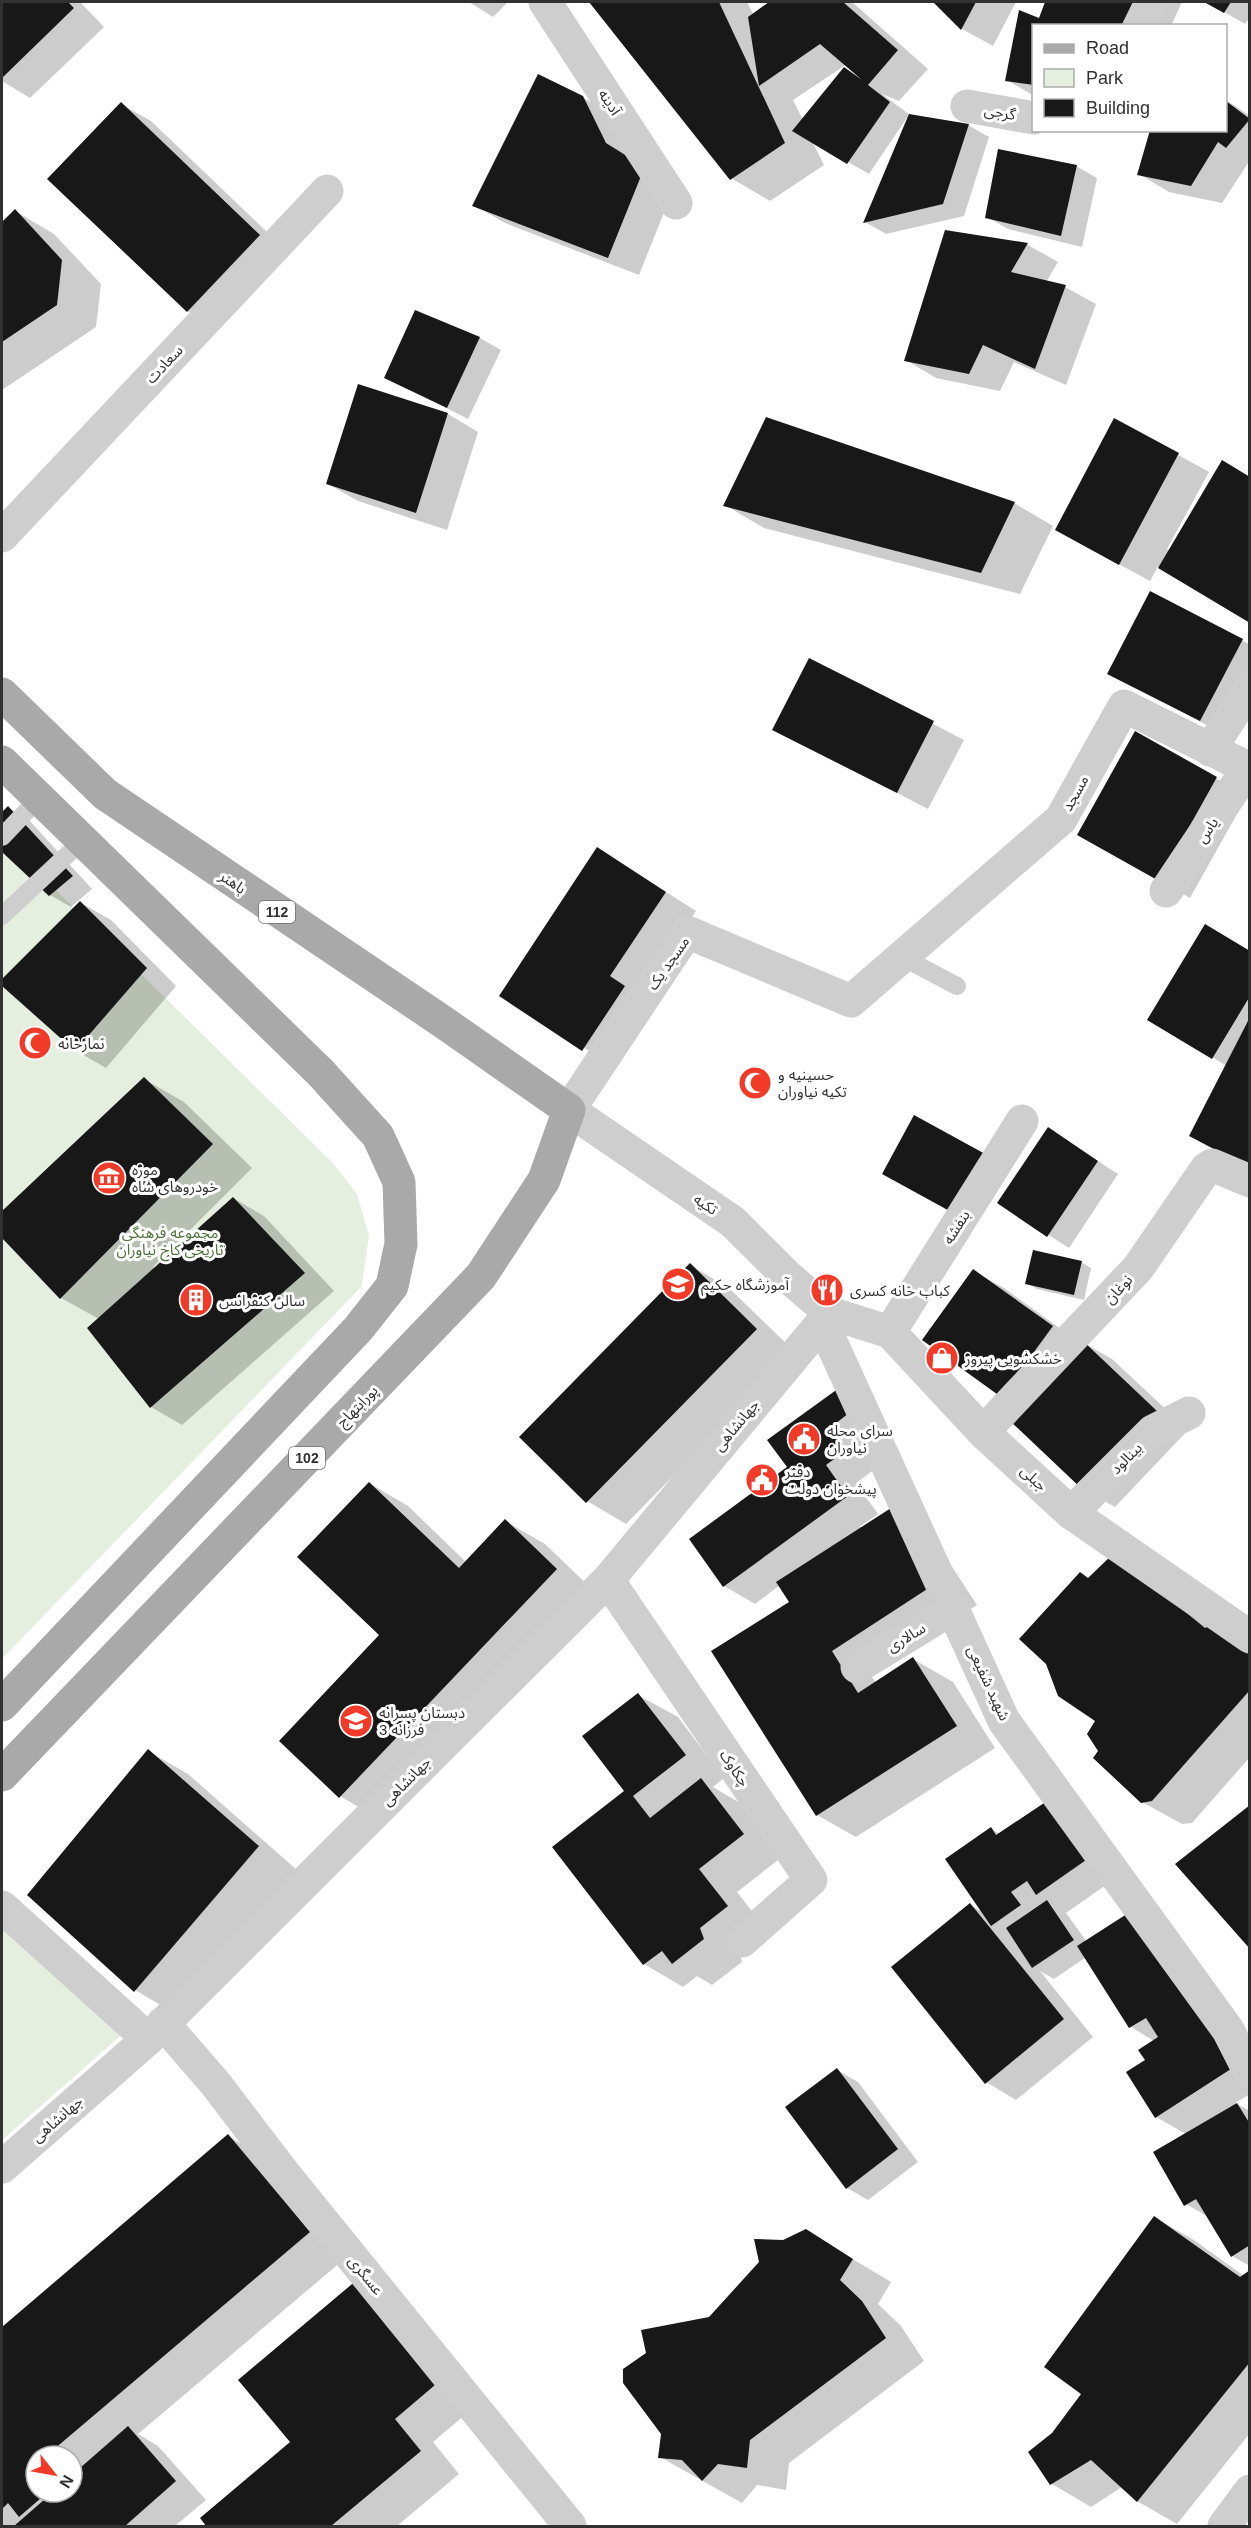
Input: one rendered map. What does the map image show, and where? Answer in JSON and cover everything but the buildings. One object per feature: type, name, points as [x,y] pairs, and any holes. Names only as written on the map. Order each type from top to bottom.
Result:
[{"type":"main road","name":"باهنر","points":[[2,694],[105,794],[446,1024],[569,1110]]},
{"type":"main road","points":[[2,762],[321,1073],[378,1136],[399,1182],[401,1244],[392,1286],[358,1329],[2,1705]]},
{"type":"main road","name":"پورابتهاج","points":[[2,1775],[482,1276],[544,1180],[569,1110]]},
{"type":"street","name":"آدینه","points":[[545,2],[676,203]]},
{"type":"street","points":[[1141,24],[1151,2]]},
{"type":"street","name":"گرجی","points":[[967,106],[1032,118]]},
{"type":"street","name":"سعادت","points":[[2,536],[327,192]]},
{"type":"street","points":[[1210,750],[1250,687]]},
{"type":"street","name":"مسجد","points":[[851,1001],[1061,819],[1124,706],[1210,750]]},
{"type":"street","name":"یاس","points":[[1166,891],[1249,769],[1210,750]]},
{"type":"street","name":"مسجد یک","points":[[569,1110],[687,932],[851,1001]]},
{"type":"street","name":"تکیه","points":[[569,1110],[733,1222],[826,1317]]},
{"type":"street","name":"بنفشه","points":[[890,1332],[1022,1121]]},
{"type":"street","name":"نوغان","points":[[983,1432],[1138,1268],[1206,1169],[1212,1165],[1250,1181]]},
{"type":"street","name":"جبلی","points":[[826,1317],[890,1332],[983,1432],[1071,1513],[1250,1637]]},
{"type":"street","name":"جهانشاهی","points":[[2,2167],[156,2031],[608,1580],[826,1317]]},
{"type":"street","name":"شهید شفیعی","points":[[826,1317],[1004,1720],[1228,2030],[1250,2073]]},
{"type":"street","name":"بینالود","points":[[1071,1513],[1153,1431],[1189,1413]]},
{"type":"street","name":"چکاوک","points":[[608,1580],[811,1880],[742,1941]]},
{"type":"street","name":"سالاری","points":[[857,1667],[955,1607]]},
{"type":"street","name":"عسگری","points":[[2,1906],[156,2031],[215,2083],[286,2176],[570,2526]]},
{"type":"street","points":[[1224,2526],[1250,2491]]},
{"type":"lane","points":[[2,837],[39,798]]},
{"type":"lane","points":[[2,916],[82,841]]},
{"type":"lane","points":[[903,957],[957,986]]},
{"type":"green space","name":"مجموعه فرهنگی تاریخی کاخ نیاوران","points":[[2,837],[332,1162],[357,1194],[369,1235],[362,1286],[2,1659]]},
{"type":"green space","points":[[2,1927],[125,2032],[2,2140]]},
{"type":"place","name":"نمازخانه","points":[[35,1043]]},
{"type":"place","name":"حسینیه و تکیه نیاوران","points":[[755,1083]]},
{"type":"place","name":"موزه خودروهای شاه","points":[[109,1178]]},
{"type":"place","name":"آموزشگاه حکیم","points":[[678,1284]]},
{"type":"place","name":"کباب خانه کسری","points":[[827,1290]]},
{"type":"place","name":"سالن کنفرانس","points":[[196,1300]]},
{"type":"place","name":"خشکشویی پیروز","points":[[942,1358]]},
{"type":"place","name":"سرای محله نیاوران","points":[[804,1439]]},
{"type":"place","name":"دفتر پیشخوان دولت","points":[[762,1480]]},
{"type":"place","name":"دبستان پسرانه فرزانه 3","points":[[356,1721]]}]
